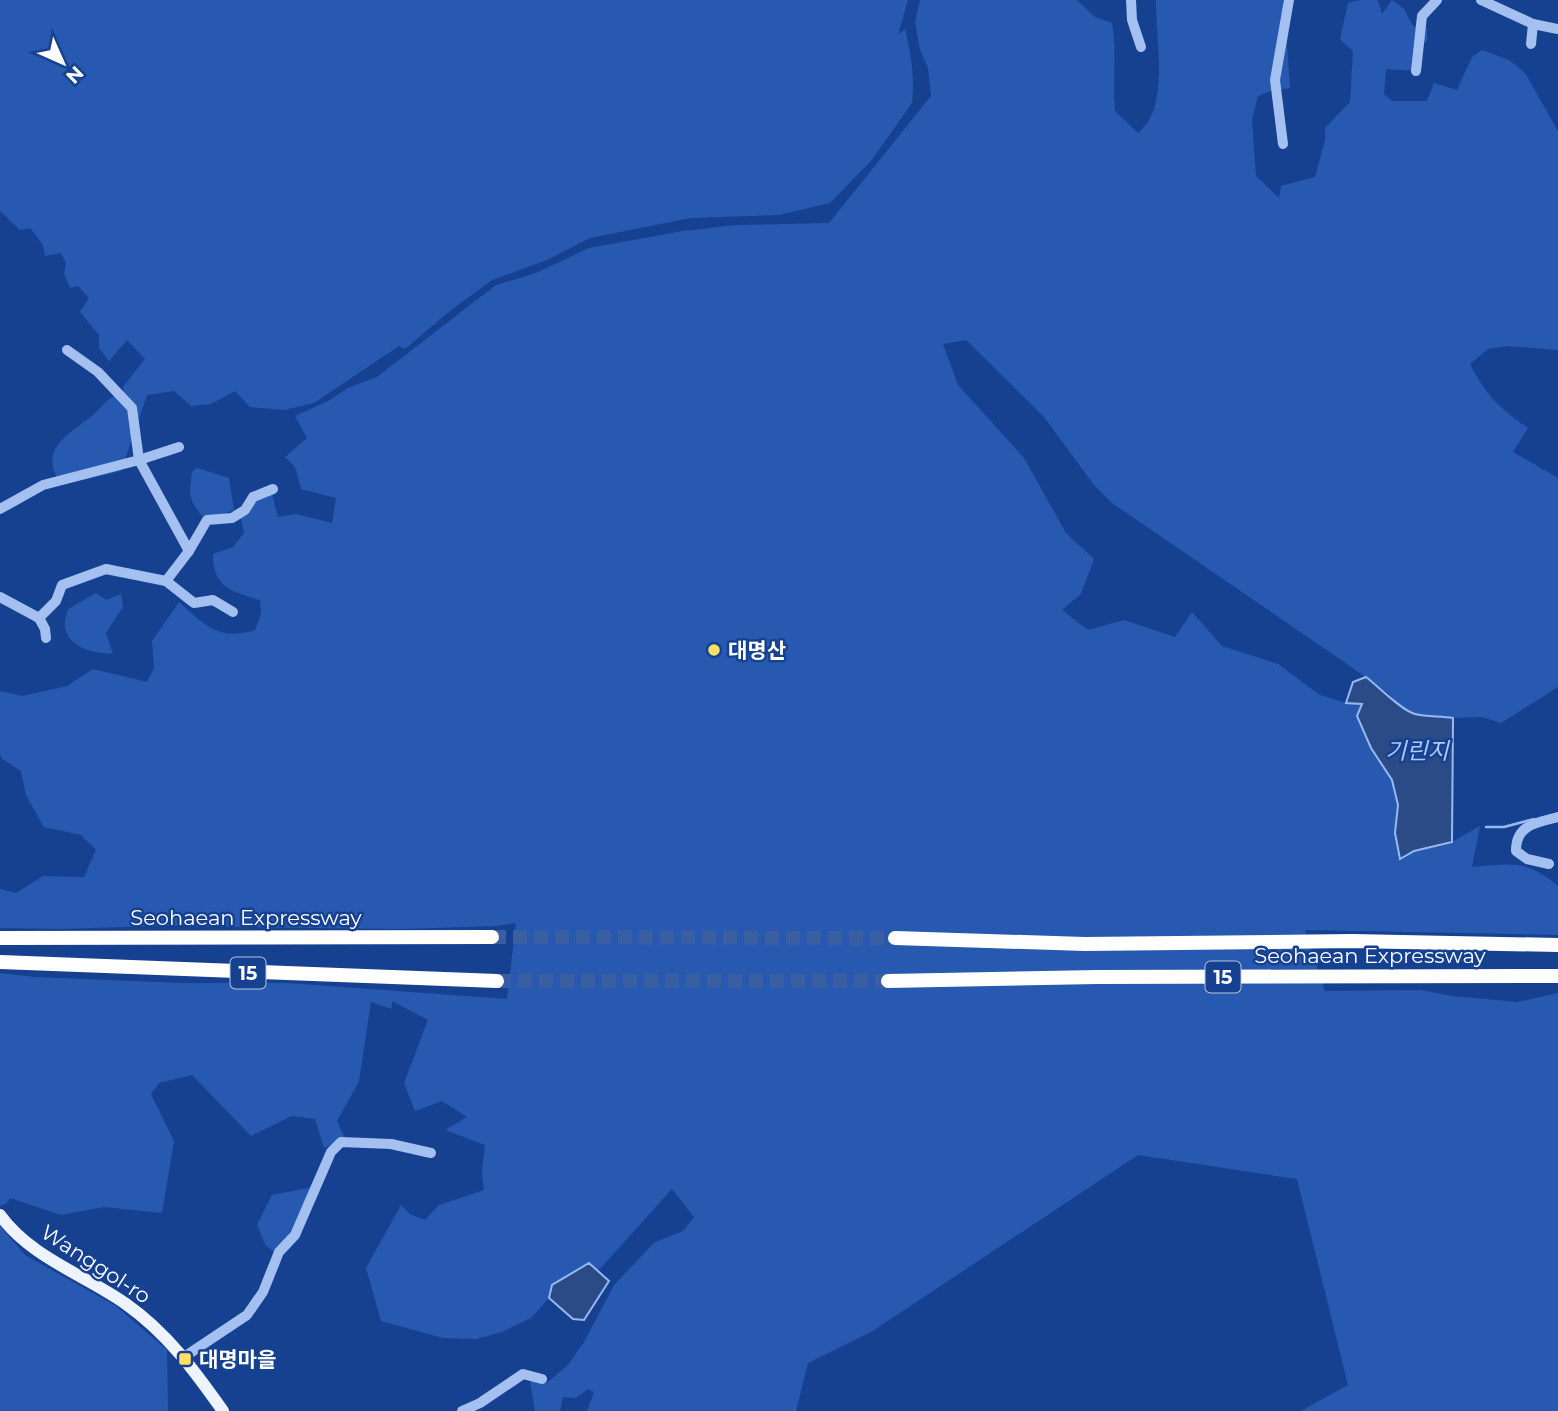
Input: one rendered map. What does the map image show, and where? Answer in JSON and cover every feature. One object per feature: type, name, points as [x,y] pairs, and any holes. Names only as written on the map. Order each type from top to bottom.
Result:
[{"type":"highway","name":"Seohaean Expressway","points":[[0,938],[492,937]]},
{"type":"highway","name":"Seohaean Expressway","points":[[895,938],[1085,944],[1352,941],[1558,945]]},
{"type":"highway","name":"15","points":[[0,962],[497,981]]},
{"type":"highway","name":"Seohaean Expressway","points":[[888,981],[1097,977],[1558,976]]},
{"type":"main road","name":"Wanggol-ro","points":[[0,1215],[27,1243],[149,1320],[184,1357],[223,1411]]},
{"type":"street","points":[[1131,0],[1132,20],[1141,47]]},
{"type":"street","points":[[1283,144],[1275,80],[1289,0]]},
{"type":"street","points":[[1416,71],[1422,16],[1437,0]]},
{"type":"street","points":[[1481,0],[1533,24],[1558,30]]},
{"type":"street","points":[[1531,44],[1533,24]]},
{"type":"street","points":[[67,350],[98,372],[132,408],[139,460],[189,551]]},
{"type":"street","points":[[0,509],[43,485],[179,447]]},
{"type":"street","points":[[166,581],[189,551],[207,520],[232,518],[245,509],[253,497],[273,489]]},
{"type":"street","points":[[39,618],[56,601],[62,585],[106,569],[166,581],[194,603],[213,600],[233,612]]},
{"type":"street","points":[[0,597],[39,618],[46,638]]},
{"type":"street","points":[[1549,864],[1527,859],[1517,851],[1516,842],[1526,825],[1558,817]]},
{"type":"street","points":[[184,1357],[247,1315],[262,1293],[279,1252],[295,1235],[331,1152],[341,1142],[391,1144],[431,1153]]},
{"type":"street","points":[[462,1411],[481,1404],[523,1374],[542,1379]]},
{"type":"shaded area","points":[[0,0],[908,0],[898,35],[905,29],[912,66],[912,103],[871,161],[830,203],[779,215],[691,218],[590,238],[547,260],[492,280],[405,349],[399,346],[314,403],[284,410],[250,407],[235,391],[211,404],[191,406],[174,391],[147,395],[121,471],[62,485],[52,462],[58,444],[110,399],[124,394],[123,387],[145,359],[127,340],[109,361],[99,348],[99,335],[80,312],[89,298],[78,286],[70,288],[64,274],[66,263],[61,253],[45,256],[43,245],[30,228],[20,230],[0,211]]},
{"type":"shaded area","points":[[920,0],[1077,0],[1095,17],[1112,23],[1115,111],[1138,133],[1148,122],[1155,107],[1158,90],[1156,0],[1289,0],[1287,44],[1290,88],[1258,96],[1252,119],[1256,176],[1279,198],[1281,186],[1315,177],[1325,140],[1325,128],[1350,102],[1353,51],[1340,39],[1348,3],[1359,0],[1378,0],[1382,14],[1392,0],[1404,9],[1413,26],[1427,28],[1427,40],[1421,47],[1418,71],[1386,69],[1384,94],[1392,101],[1427,101],[1434,83],[1457,90],[1472,57],[1482,50],[1509,60],[1525,73],[1558,131],[1558,350],[1508,346],[1488,349],[1470,364],[1494,400],[1528,428],[1513,452],[1558,478],[1558,687],[1501,723],[1482,717],[1453,718],[1414,714],[1400,706],[1388,693],[1347,664],[1112,503],[1094,485],[1044,417],[966,340],[943,344],[958,385],[1024,458],[1066,533],[1094,559],[1081,594],[1062,610],[1088,630],[1124,620],[1175,637],[1192,612],[1222,646],[1278,664],[1320,695],[1346,703],[1363,704],[1371,748],[1392,780],[1398,805],[1395,833],[1414,851],[1452,842],[1480,826],[1472,867],[1518,865],[1536,871],[1558,886],[1558,935],[1305,930],[1325,991],[1421,990],[1452,996],[1518,1002],[1558,993],[1558,1411],[1301,1411],[1348,1385],[1297,1179],[1138,1155],[871,1332],[808,1363],[796,1411],[587,1411],[594,1392],[588,1389],[576,1398],[563,1397],[560,1411],[535,1411],[530,1381],[548,1382],[568,1365],[584,1342],[614,1285],[655,1242],[683,1231],[694,1217],[672,1189],[598,1271],[589,1263],[552,1285],[549,1298],[531,1318],[502,1332],[476,1339],[443,1338],[381,1321],[366,1268],[401,1205],[410,1214],[425,1220],[439,1205],[484,1190],[482,1172],[485,1145],[445,1130],[467,1117],[442,1101],[415,1111],[404,1083],[428,1020],[392,1001],[392,1009],[371,1002],[359,1081],[337,1121],[345,1138],[324,1148],[315,1119],[292,1116],[251,1136],[192,1075],[159,1083],[151,1094],[174,1141],[162,1213],[104,1207],[61,1215],[10,1198],[6,1204],[0,1206],[0,973],[182,983],[287,983],[507,999],[516,923],[400,929],[155,926],[0,928],[0,889],[16,893],[43,876],[84,877],[96,850],[81,835],[44,827],[26,795],[21,771],[2,759],[0,691],[22,696],[67,686],[93,669],[147,682],[154,668],[152,641],[179,602],[213,629],[231,634],[255,630],[261,613],[260,600],[226,586],[216,574],[214,565],[213,554],[233,547],[244,533],[240,514],[255,501],[272,494],[278,517],[296,514],[332,523],[336,498],[301,489],[295,467],[285,457],[307,438],[295,416],[328,401],[348,388],[377,377],[496,285],[536,273],[589,248],[683,231],[736,225],[829,223],[931,96],[928,68],[920,50],[915,22]]},
{"type":"shaded area","points":[[197,468],[229,478],[234,510],[202,516],[191,496],[192,472]]},
{"type":"shaded area","points":[[96,593],[106,600],[121,594],[123,607],[106,633],[113,654],[91,651],[77,645],[67,634],[65,627],[68,609]]},
{"type":"shaded area","points":[[313,1187],[295,1226],[275,1252],[266,1246],[257,1225],[272,1195]]},
{"type":"shaded area","points":[[0,1226],[25,1255],[116,1306],[167,1350],[168,1411],[0,1411]]},
{"type":"water","name":"기린지","points":[[1366,677],[1409,712],[1453,718],[1452,842],[1414,851],[1400,859],[1395,833],[1398,805],[1392,780],[1371,748],[1357,716],[1362,704],[1346,703],[1353,682]]},
{"type":"water","points":[[589,1263],[609,1281],[584,1320],[573,1319],[549,1298],[552,1285]]},
{"type":"waterway","points":[[1486,827],[1504,827],[1534,819]]},
{"type":"tunnel","points":[[492,937],[895,938]]},
{"type":"tunnel","points":[[497,981],[888,981]]},
{"type":"place","name":"대명산","points":[[714,650]]},
{"type":"place","name":"대명마을","points":[[185,1359]]}]
